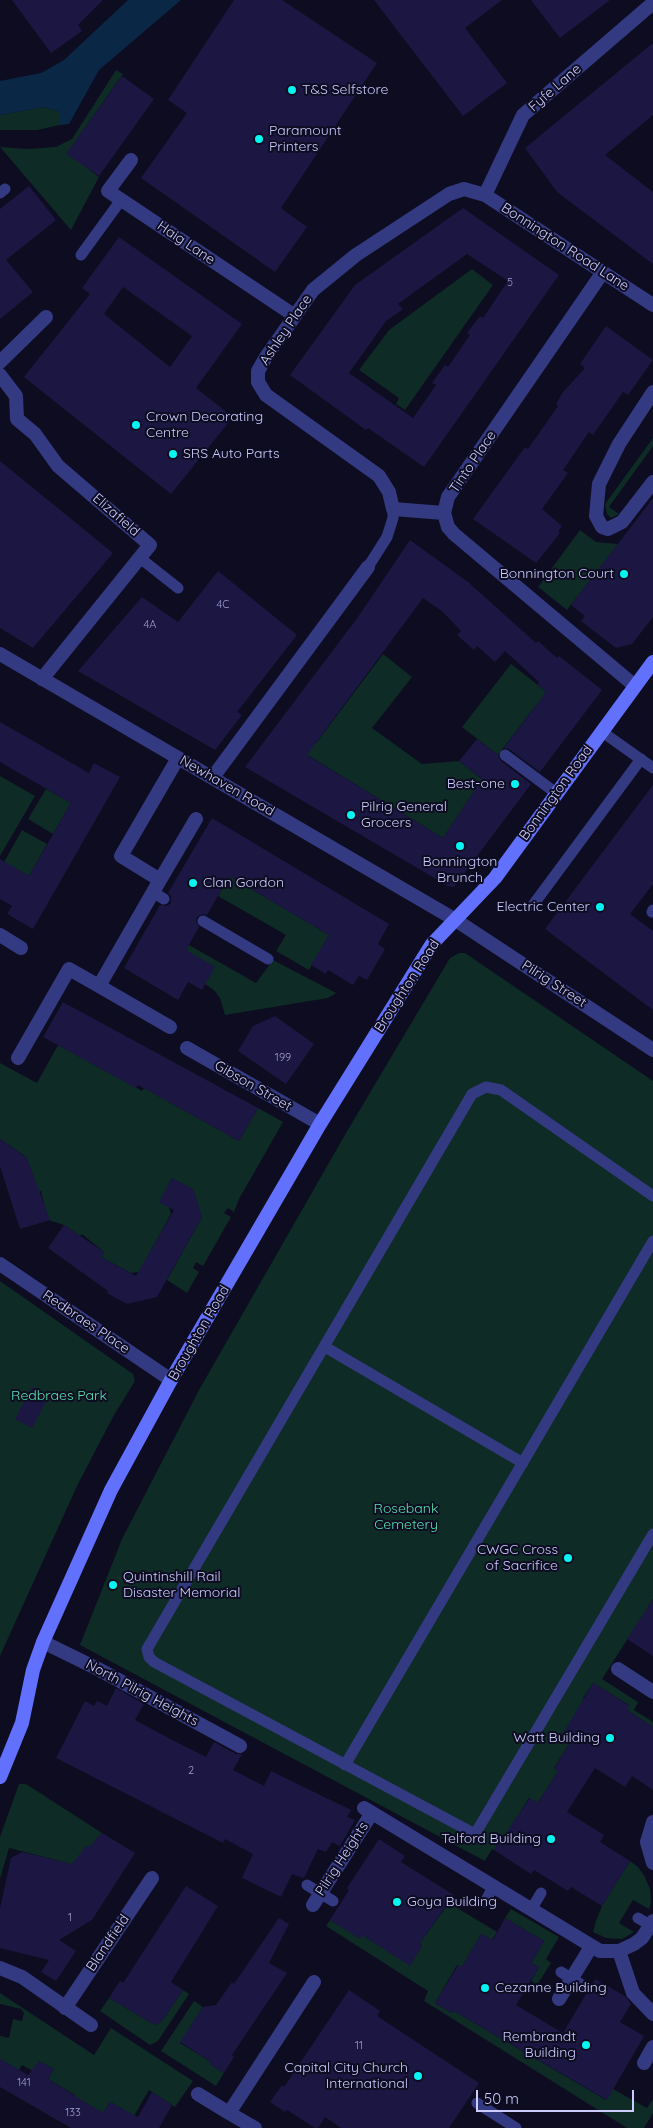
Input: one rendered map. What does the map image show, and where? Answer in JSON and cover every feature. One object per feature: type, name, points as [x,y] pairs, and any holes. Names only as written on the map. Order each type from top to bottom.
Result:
[{"type":"main road","name":"Bonnington Road","points":[[454,919],[495,878],[653,662]]},
{"type":"main road","name":"Broughton Road","points":[[0,1777],[18,1731],[33,1670],[87,1540],[111,1490],[171,1380],[320,1124],[432,944],[454,919]]},
{"type":"street","name":"Fyfe Lane","points":[[480,193],[523,115],[653,3]]},
{"type":"street","points":[[121,200],[108,192],[131,160]]},
{"type":"street","name":"Ashley Place","points":[[393,509],[390,492],[379,476],[266,395],[258,382],[258,371],[313,290],[356,255],[449,194],[464,190],[480,193]]},
{"type":"street","name":"Bonnington Road Lane","points":[[480,193],[653,305]]},
{"type":"street","name":"Haig Lane","points":[[121,200],[295,316]]},
{"type":"street","name":"Tinto Place","points":[[444,513],[448,497],[602,272]]},
{"type":"street","points":[[0,362],[46,317]]},
{"type":"street","name":"Elizafield","points":[[0,375],[16,396],[18,419],[35,434],[58,466],[150,545],[42,679]]},
{"type":"street","points":[[651,397],[619,444],[599,484],[596,516],[602,527],[611,528],[624,520],[653,482]]},
{"type":"street","points":[[393,509],[444,513],[448,527],[454,534],[635,686]]},
{"type":"street","points":[[213,777],[368,567]]},
{"type":"street","name":"Newhaven Road","points":[[0,654],[454,919]]},
{"type":"street","points":[[159,890],[120,856],[178,758]]},
{"type":"street","points":[[99,986],[159,890],[196,819]]},
{"type":"street","name":"Pilrig Street","points":[[454,919],[653,1050]]},
{"type":"street","points":[[0,935],[21,948]]},
{"type":"street","points":[[18,1058],[70,970],[170,1027]]},
{"type":"street","name":"Gibson Street","points":[[187,1048],[320,1124]]},
{"type":"street","name":"Redbraes Place","points":[[0,1264],[171,1380]]},
{"type":"street","name":"North Pilrig Heights","points":[[44,1642],[240,1746]]},
{"type":"street","points":[[618,1669],[653,1692]]},
{"type":"street","name":"Pilrig Heights","points":[[316,1899],[368,1811],[591,1947],[600,1951],[619,1951]]},
{"type":"street","points":[[653,1822],[647,1842],[653,1863]]},
{"type":"street","name":"Blandfield","points":[[65,2008],[152,1878]]},
{"type":"street","points":[[647,1922],[642,1938],[619,1951],[633,1994],[653,2014]]},
{"type":"street","points":[[559,2000],[591,1947]]},
{"type":"street","points":[[0,1968],[22,1977],[91,2025]]},
{"type":"street","points":[[229,2113],[314,1982]]},
{"type":"street","points":[[644,2063],[653,2047]]},
{"type":"street","points":[[198,2094],[255,2128]]},
{"type":"lane","points":[[81,255],[121,200]]},
{"type":"lane","points":[[368,567],[387,537],[394,518],[393,509]]},
{"type":"lane","points":[[140,558],[178,588]]},
{"type":"lane","points":[[601,731],[653,768]]},
{"type":"lane","points":[[505,755],[556,793]]},
{"type":"lane","points":[[533,905],[641,759]]},
{"type":"lane","points":[[203,921],[268,959]]},
{"type":"lane","points":[[653,1196],[501,1090],[486,1087],[472,1094],[147,1649],[149,1657],[154,1662],[475,1834],[653,1534]]},
{"type":"lane","points":[[345,1765],[653,1241]]},
{"type":"lane","points":[[325,1347],[523,1463]]},
{"type":"lane","points":[[307,1885],[316,1899],[333,1901]]},
{"type":"lane","points":[[484,1902],[493,1887]]},
{"type":"lane","points":[[532,1910],[541,1893]]},
{"type":"lane","points":[[477,2103],[516,2128]]},
{"type":"green space","points":[[116,70],[123,74],[67,153],[99,177],[71,230],[0,147],[28,149],[56,147],[72,139]]},
{"type":"green space","points":[[44,107],[60,112],[60,125],[37,130],[0,130],[0,115]]},
{"type":"green space","points":[[472,269],[493,285],[405,410],[396,404],[399,398],[359,370],[389,330]]},
{"type":"green space","points":[[653,438],[653,446],[609,507],[619,514],[611,518],[607,514],[605,504]]},
{"type":"green space","points":[[580,530],[596,542],[618,544],[567,610],[538,587]]},
{"type":"green space","points":[[383,654],[412,677],[372,728],[422,764],[459,761],[484,781],[471,796],[443,838],[301,751],[317,742]]},
{"type":"green space","points":[[511,664],[553,697],[537,704],[498,755],[462,727]]},
{"type":"green space","points":[[0,776],[35,796],[0,856]]},
{"type":"green space","points":[[46,789],[71,803],[53,834],[28,819]]},
{"type":"green space","points":[[22,830],[47,844],[29,876],[4,862]]},
{"type":"green space","points":[[229,876],[329,935],[309,970],[276,951],[286,935],[218,896]]},
{"type":"green space","points":[[189,945],[256,983],[273,960],[336,993],[328,998],[225,1015],[220,998],[214,990],[205,984],[186,950]]},
{"type":"green space","name":"Rosebank Cemetery","points":[[459,953],[465,953],[653,1081],[653,1599],[602,1679],[638,1702],[634,1710],[653,1722],[653,1727],[627,1710],[629,1705],[593,1683],[583,1698],[585,1700],[571,1741],[554,1768],[558,1771],[538,1803],[529,1798],[505,1836],[494,1850],[492,1849],[485,1861],[80,1645],[122,1539],[199,1390],[346,1133],[450,958]]},
{"type":"green space","points":[[58,1045],[142,1091],[144,1088],[239,1141],[258,1108],[283,1122],[239,1199],[234,1212],[228,1208],[224,1213],[231,1217],[203,1266],[196,1262],[193,1268],[199,1272],[187,1293],[167,1280],[202,1217],[193,1190],[172,1178],[160,1202],[169,1207],[171,1214],[139,1272],[131,1273],[101,1257],[104,1252],[82,1234],[80,1236],[64,1225],[48,1220],[41,1191],[38,1192],[26,1157],[0,1139],[0,1063],[37,1083]]},
{"type":"green space","name":"Redbraes Park","points":[[0,1281],[133,1374],[135,1381],[114,1415],[77,1486],[0,1656]]},
{"type":"green space","points":[[19,1784],[26,1784],[102,1833],[75,1865],[9,1848],[0,1879],[0,1837]]},
{"type":"green space","points":[[630,1861],[638,1867],[645,1877],[650,1889],[651,1903],[649,1909],[633,1900],[619,1923],[634,1932],[622,1939],[606,1938],[593,1932],[596,1921],[602,1906]]},
{"type":"green space","points":[[449,1903],[497,1932],[492,1940],[481,1934],[462,1967],[457,1965],[435,2003],[452,2013],[454,2011],[606,2100],[613,2089],[647,2108],[653,2099],[653,2113],[644,2128],[627,2128],[424,2001],[428,1991],[326,1926],[330,1920],[360,1938],[362,1935],[410,1965],[422,1946],[419,1944]]},
{"type":"green space","points":[[511,1909],[559,1937],[546,1959],[551,1963],[537,1985],[531,1981],[539,1967],[531,1963],[544,1941],[505,1918]]},
{"type":"green space","points":[[183,1990],[189,1994],[158,2041],[150,2045],[100,2011],[109,1998],[155,2025],[162,2021]]},
{"type":"green space","points":[[0,1993],[94,2055],[111,2028],[193,2081],[175,2107],[149,2090],[128,2126],[123,2109],[110,2102],[103,2113],[75,2097],[75,2095],[48,2079],[54,2069],[39,2061],[33,2071],[22,2065],[19,2070],[0,2059],[0,2036],[9,2038],[13,2019],[22,2021],[24,2013],[21,2009],[0,2004]]},
{"type":"green space","points":[[194,2001],[203,2007],[180,2043],[211,2062],[210,2064],[224,2073],[216,2086],[161,2051]]},
{"type":"water","points":[[128,0],[181,0],[99,70],[69,124],[60,125],[60,112],[44,107],[0,115],[0,81],[41,73],[64,60]]},
{"type":"building","points":[[12,0],[103,0],[78,25],[82,31],[51,53]]},
{"type":"building","points":[[234,0],[282,0],[377,63],[281,208],[307,227],[275,272],[141,178],[187,113],[168,100]]},
{"type":"building","points":[[374,0],[502,0],[465,28],[507,83],[463,116]]},
{"type":"building","points":[[531,0],[610,0],[560,38]]},
{"type":"building","points":[[653,43],[653,115],[605,155],[653,192],[653,264],[557,192],[525,148]]},
{"type":"building","points":[[122,76],[154,99],[99,176],[66,154]]},
{"type":"building","points":[[29,186],[56,220],[6,260],[33,292],[0,319],[0,209]]},
{"type":"building","points":[[463,208],[559,275],[424,467],[368,428],[366,430],[290,375],[355,285]],"holes":[[[467,254],[508,281],[483,318],[480,316],[467,333],[470,335],[448,367],[445,365],[432,383],[436,385],[413,418],[349,373],[386,321],[403,309],[398,304]]]},
{"type":"building","points":[[119,237],[242,324],[196,388],[233,417],[171,494],[24,377],[90,294],[82,288]],"holes":[[[123,287],[192,336],[170,367],[104,314]]]},
{"type":"building","points":[[606,326],[653,360],[628,395],[623,392],[593,435],[589,432],[563,470],[568,473],[542,509],[562,526],[558,532],[560,533],[536,563],[473,519],[525,447],[528,449],[558,406],[556,404],[563,392],[585,368],[580,364]]},
{"type":"building","points":[[0,461],[113,553],[33,648],[0,628]]},
{"type":"building","name":"Bonnington Court","points":[[653,498],[653,617],[632,644],[616,648],[581,621],[585,616],[571,605]]},
{"type":"building","points":[[410,540],[468,582],[536,643],[538,641],[557,658],[559,656],[602,690],[540,772],[509,749],[504,748],[546,692],[537,684],[539,682],[505,651],[495,662],[477,646],[474,650],[457,635],[461,631],[443,612],[423,598],[307,755],[443,838],[482,779],[459,761],[477,739],[498,755],[501,761],[531,784],[454,887],[448,886],[245,767],[358,617]]},
{"type":"building","points":[[218,571],[297,635],[237,712],[242,715],[215,750],[78,671],[142,597],[178,622]]},
{"type":"building","points":[[0,722],[89,773],[94,763],[120,777],[33,929],[7,914],[12,906],[0,899],[0,859],[29,876],[71,803],[0,762]]},
{"type":"building","points":[[653,785],[653,884],[630,914],[653,931],[653,1010],[545,929]]},
{"type":"building","points":[[212,818],[389,924],[378,944],[385,949],[367,980],[359,976],[353,985],[328,970],[326,974],[311,965],[329,935],[229,876],[207,915],[203,914],[197,917],[196,921],[199,927],[186,950],[215,967],[202,990],[188,982],[178,1000],[124,968],[160,905],[167,906],[171,903],[171,896],[168,893]]},
{"type":"building","points":[[63,1002],[258,1108],[239,1141],[138,1085],[136,1088],[43,1037]]},
{"type":"building","points":[[275,1016],[314,1044],[286,1084],[238,1051],[253,1026]]},
{"type":"building","points":[[0,1139],[27,1158],[50,1220],[20,1229],[0,1166]]},
{"type":"building","points":[[172,1178],[194,1190],[202,1217],[157,1297],[127,1304],[107,1293],[108,1291],[48,1248],[64,1225],[104,1252],[101,1257],[136,1276],[174,1210],[159,1202]]},
{"type":"building","points":[[32,1387],[49,1396],[32,1428],[15,1419]]},
{"type":"building","points":[[653,1599],[653,1656],[627,1639]]},
{"type":"building","points":[[593,1683],[630,1706],[627,1710],[653,1727],[653,1790],[632,1776],[625,1787],[595,1768],[567,1812],[604,1835],[600,1842],[630,1861],[602,1906],[571,1887],[568,1891],[534,1870],[531,1874],[494,1850],[530,1798],[538,1803],[558,1771],[554,1769],[571,1741],[562,1735]]},
{"type":"building","points":[[116,1688],[144,1704],[135,1720],[176,1742],[206,1757],[214,1742],[236,1754],[242,1754],[233,1770],[264,1786],[271,1771],[351,1810],[347,1817],[355,1820],[340,1846],[332,1842],[326,1852],[318,1849],[304,1878],[292,1874],[281,1897],[242,1878],[253,1854],[225,1839],[223,1843],[56,1758],[85,1701],[94,1706],[97,1701],[107,1706]]},
{"type":"building","points":[[102,1833],[135,1853],[92,1920],[59,1940],[76,1951],[56,1981],[41,1972],[49,1960],[0,1948],[0,1908],[11,1858],[22,1852],[72,1864],[86,1846],[89,1847]]},
{"type":"building","name":"Goya Building","points":[[379,1839],[405,1856],[401,1862],[454,1895],[419,1944],[422,1946],[410,1966],[362,1935],[360,1939],[330,1920],[349,1890],[347,1888]]},
{"type":"building","points":[[186,1886],[218,1906],[171,1982],[183,1990],[162,2021],[155,2025],[109,1998],[120,1981],[123,1983]]},
{"type":"building","points":[[279,1918],[289,1924],[269,1963],[287,1973],[232,2055],[234,2057],[224,2073],[209,2064],[211,2062],[180,2042],[203,2007],[216,2005],[232,1982],[234,1984]]},
{"type":"building","points":[[505,1918],[544,1941],[531,1963],[539,1967],[516,2005],[563,2033],[595,1979],[625,1996],[631,2004],[620,2022],[644,2036],[607,2100],[454,2011],[452,2013],[435,2003],[458,1965],[462,1967],[481,1934],[493,1940]]},
{"type":"building","points":[[349,1990],[380,2011],[377,2016],[479,2083],[449,2128],[341,2128],[325,2117],[318,2128],[315,2128],[287,2110],[285,2112],[270,2102],[282,2085],[284,2087]]},
{"type":"building","points":[[0,2059],[28,2075],[39,2061],[54,2069],[48,2079],[103,2113],[110,2102],[138,2117],[152,2092],[172,2105],[159,2128],[71,2128],[0,2087]]},
{"type":"place","name":"T&S Selfstore","points":[[292,90]]},
{"type":"place","name":"Paramount Printers","points":[[259,139]]},
{"type":"place","name":"Crown Decorating Centre","points":[[136,425]]},
{"type":"place","name":"SRS Auto Parts","points":[[173,454]]},
{"type":"place","name":"Bonnington Court","points":[[624,574]]},
{"type":"place","name":"Best-one","points":[[515,784]]},
{"type":"place","name":"Pilrig General Grocers","points":[[351,815]]},
{"type":"place","name":"Bonnington Brunch","points":[[460,846]]},
{"type":"place","name":"Clan Gordon","points":[[193,883]]},
{"type":"place","name":"Electric Center","points":[[600,907]]},
{"type":"place","name":"CWGC Cross of Sacrifice","points":[[568,1558]]},
{"type":"place","name":"Quintinshill Rail Disaster Memorial","points":[[113,1585]]},
{"type":"place","name":"Watt Building","points":[[610,1738]]},
{"type":"place","name":"Telford Building","points":[[551,1839]]},
{"type":"place","name":"Goya Building","points":[[397,1902]]},
{"type":"place","name":"Cezanne Building","points":[[485,1988]]},
{"type":"place","name":"Rembrandt Building","points":[[586,2045]]},
{"type":"place","name":"Capital City Church International","points":[[418,2076]]}]
